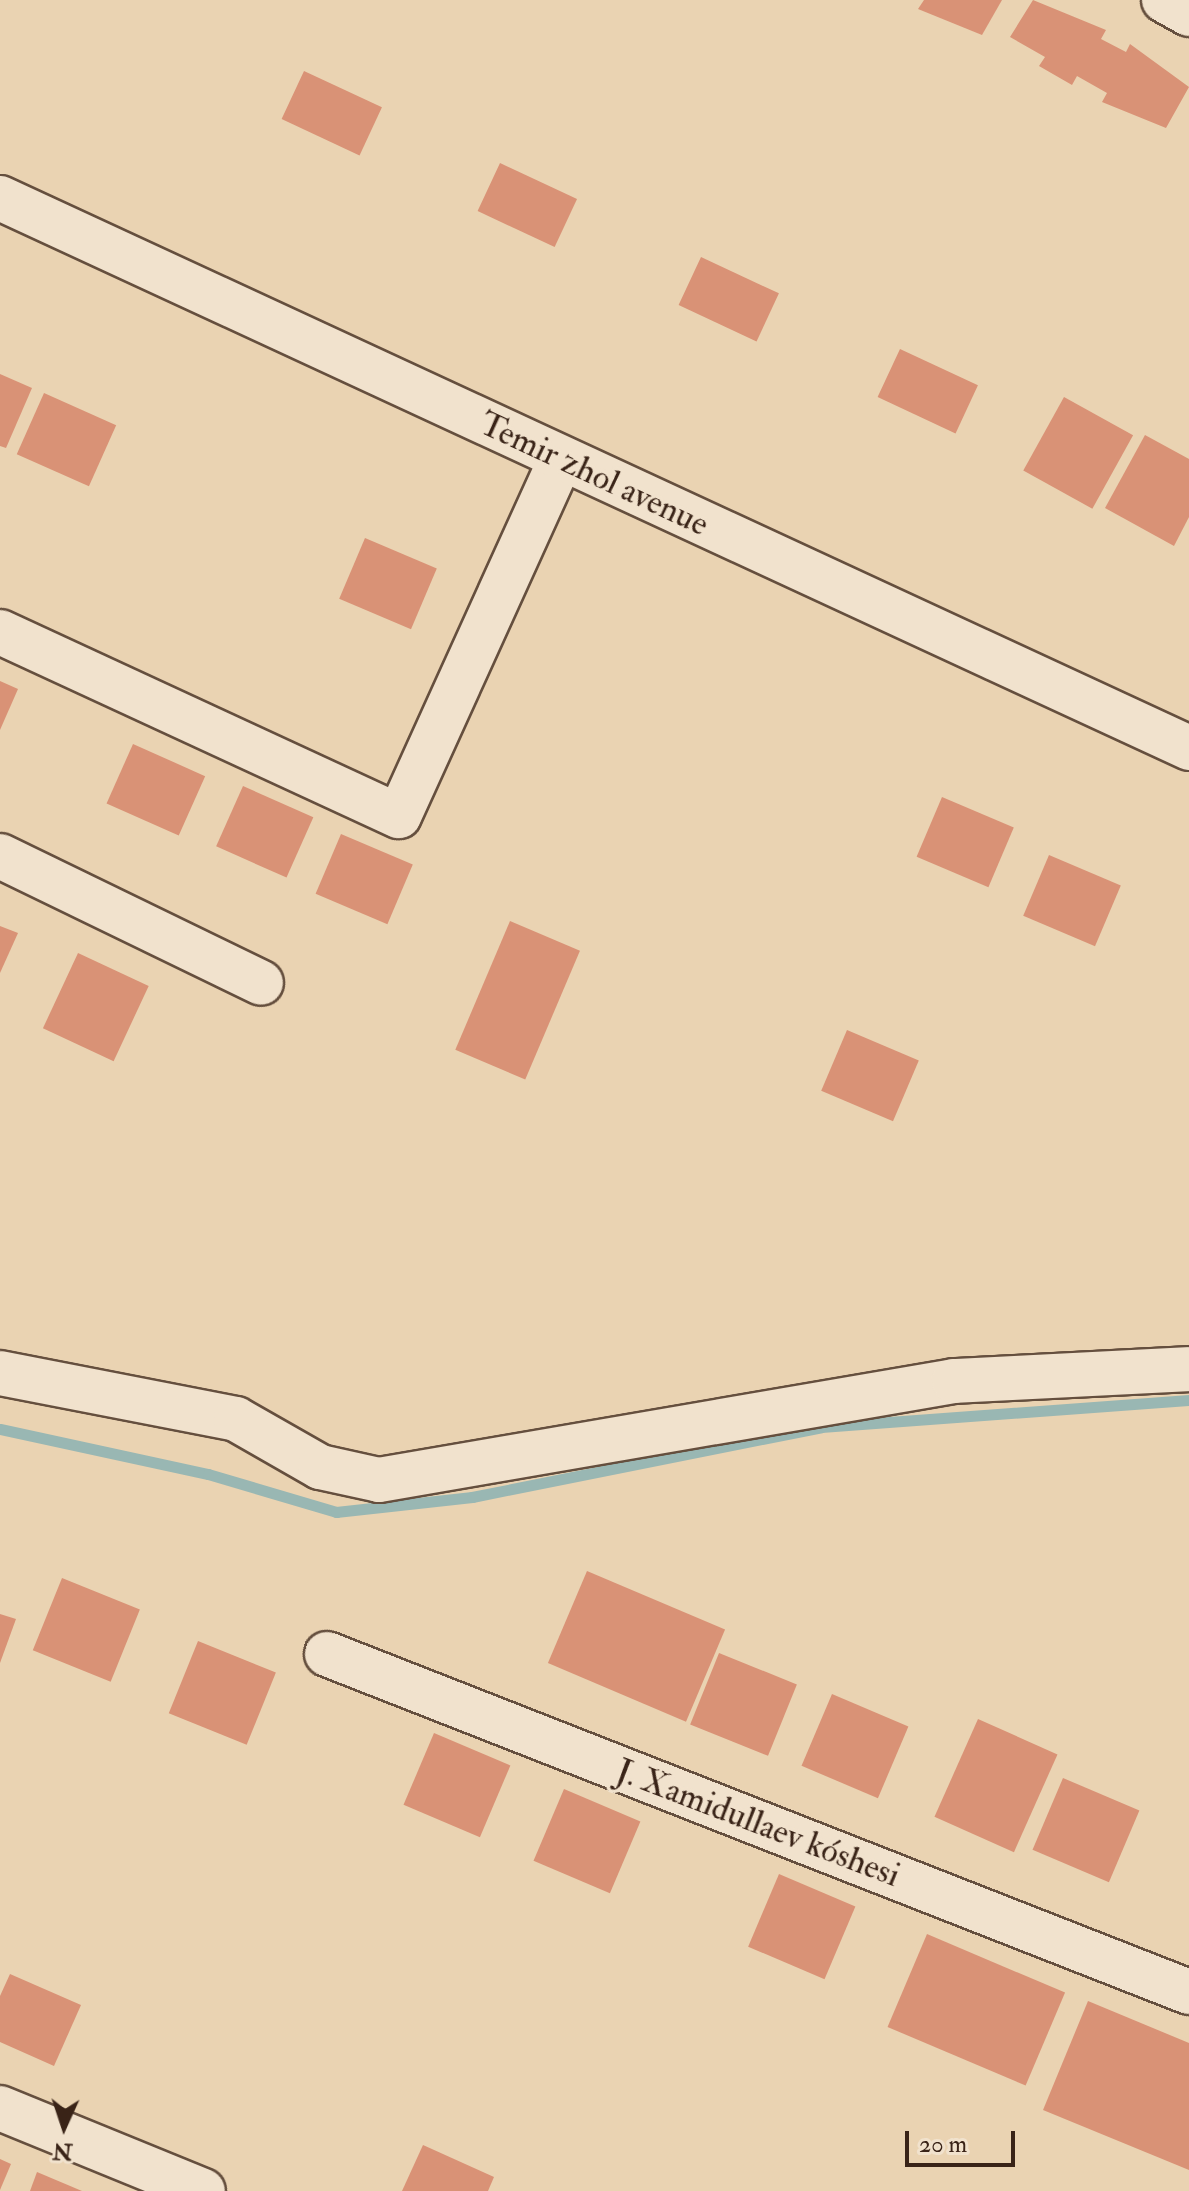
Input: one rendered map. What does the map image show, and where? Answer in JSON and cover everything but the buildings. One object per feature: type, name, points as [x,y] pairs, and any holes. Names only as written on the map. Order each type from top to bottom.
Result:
[{"type":"street","points":[[1164,0],[1189,14]]},
{"type":"street","name":"Temir zhol avenue","points":[[0,198],[1189,748]]},
{"type":"street","points":[[0,632],[399,816],[561,459]]},
{"type":"street","points":[[0,856],[261,983]]},
{"type":"street","points":[[0,1373],[236,1419],[320,1467],[379,1480],[954,1381],[1189,1369]]},
{"type":"street","name":"J. Xamidullaev kóshesi","points":[[327,1654],[1189,1992]]},
{"type":"street","points":[[0,2108],[203,2191]]},
{"type":"waterway","points":[[0,1429],[208,1474],[336,1512],[472,1497],[821,1427],[1189,1400]]}]
